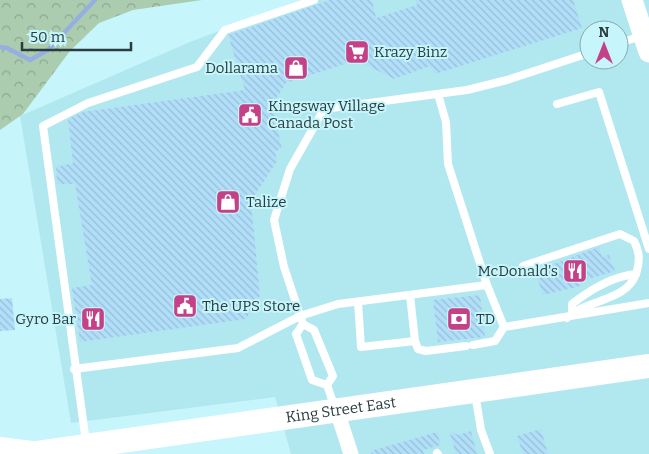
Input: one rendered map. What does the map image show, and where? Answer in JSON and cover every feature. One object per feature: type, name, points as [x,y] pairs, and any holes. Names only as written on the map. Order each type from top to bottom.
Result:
[{"type":"main road","points":[[632,0],[647,40]]},
{"type":"main road","name":"King Street East","points":[[0,449],[31,454],[649,366]]},
{"type":"street","points":[[337,411],[351,454]]},
{"type":"lane","points":[[87,446],[74,369],[43,126],[88,103],[197,68],[225,30],[314,0]]},
{"type":"lane","points":[[629,42],[647,40]]},
{"type":"lane","points":[[326,385],[333,376],[314,330],[302,320],[284,267],[274,220],[290,169],[324,109],[438,94],[507,80],[579,56]]},
{"type":"lane","points":[[557,104],[599,92],[649,249]]},
{"type":"lane","points":[[438,94],[446,122],[448,164],[487,285],[504,327]]},
{"type":"lane","points":[[523,266],[620,234],[634,241],[638,248],[639,267],[634,280],[624,290],[578,312],[572,312]]},
{"type":"lane","points":[[567,318],[572,312],[572,304],[587,292],[628,274],[636,274]]},
{"type":"lane","points":[[74,369],[238,348],[338,304],[487,285]]},
{"type":"lane","points":[[410,295],[415,341],[418,349],[426,351],[495,342],[504,327]]},
{"type":"lane","points":[[358,302],[360,347],[415,341]]},
{"type":"lane","points":[[504,327],[649,303]]},
{"type":"lane","points":[[302,320],[296,334],[312,380],[326,385],[337,411]]},
{"type":"lane","points":[[474,391],[481,430],[490,454]]},
{"type":"shaded area","points":[[301,0],[649,0],[649,454],[291,454],[275,397],[71,423],[20,116],[190,42]]},
{"type":"green space","points":[[0,0],[202,0],[133,10],[99,23],[70,51],[23,114],[0,130]]},
{"type":"building","points":[[330,0],[372,0],[376,18],[417,5],[416,0],[573,0],[579,20],[579,29],[435,74],[430,66],[394,79],[357,60],[286,83],[272,105],[282,149],[275,151],[277,161],[251,201],[260,296],[246,319],[80,342],[72,288],[92,285],[75,184],[57,184],[56,167],[73,163],[68,119],[83,112],[245,90],[228,35]]},
{"type":"building","name":"McDonald's","points":[[599,247],[602,257],[609,255],[615,271],[579,282],[581,286],[543,295],[535,271]]},
{"type":"building","name":"TD","points":[[480,295],[485,337],[438,342],[433,300]]},
{"type":"building","points":[[12,298],[15,330],[0,331],[0,299]]},
{"type":"building","points":[[541,429],[548,454],[523,454],[517,436]]},
{"type":"building","points":[[449,430],[458,435],[471,431],[477,454],[456,454]]},
{"type":"building","points":[[437,432],[441,445],[423,450],[424,454],[371,454],[371,451]]},
{"type":"waterway","points":[[0,47],[7,48],[30,60],[48,50],[95,0]]},
{"type":"place","name":"Krazy Binz","points":[[357,52]]},
{"type":"place","name":"Dollarama","points":[[296,68]]},
{"type":"place","name":"Kingsway Village Canada Post","points":[[250,115]]},
{"type":"place","name":"Talize","points":[[228,202]]},
{"type":"place","name":"McDonald's","points":[[575,271]]},
{"type":"place","name":"The UPS Store","points":[[185,306]]},
{"type":"place","name":"Gyro Bar","points":[[93,319]]},
{"type":"place","name":"TD","points":[[459,319]]}]
